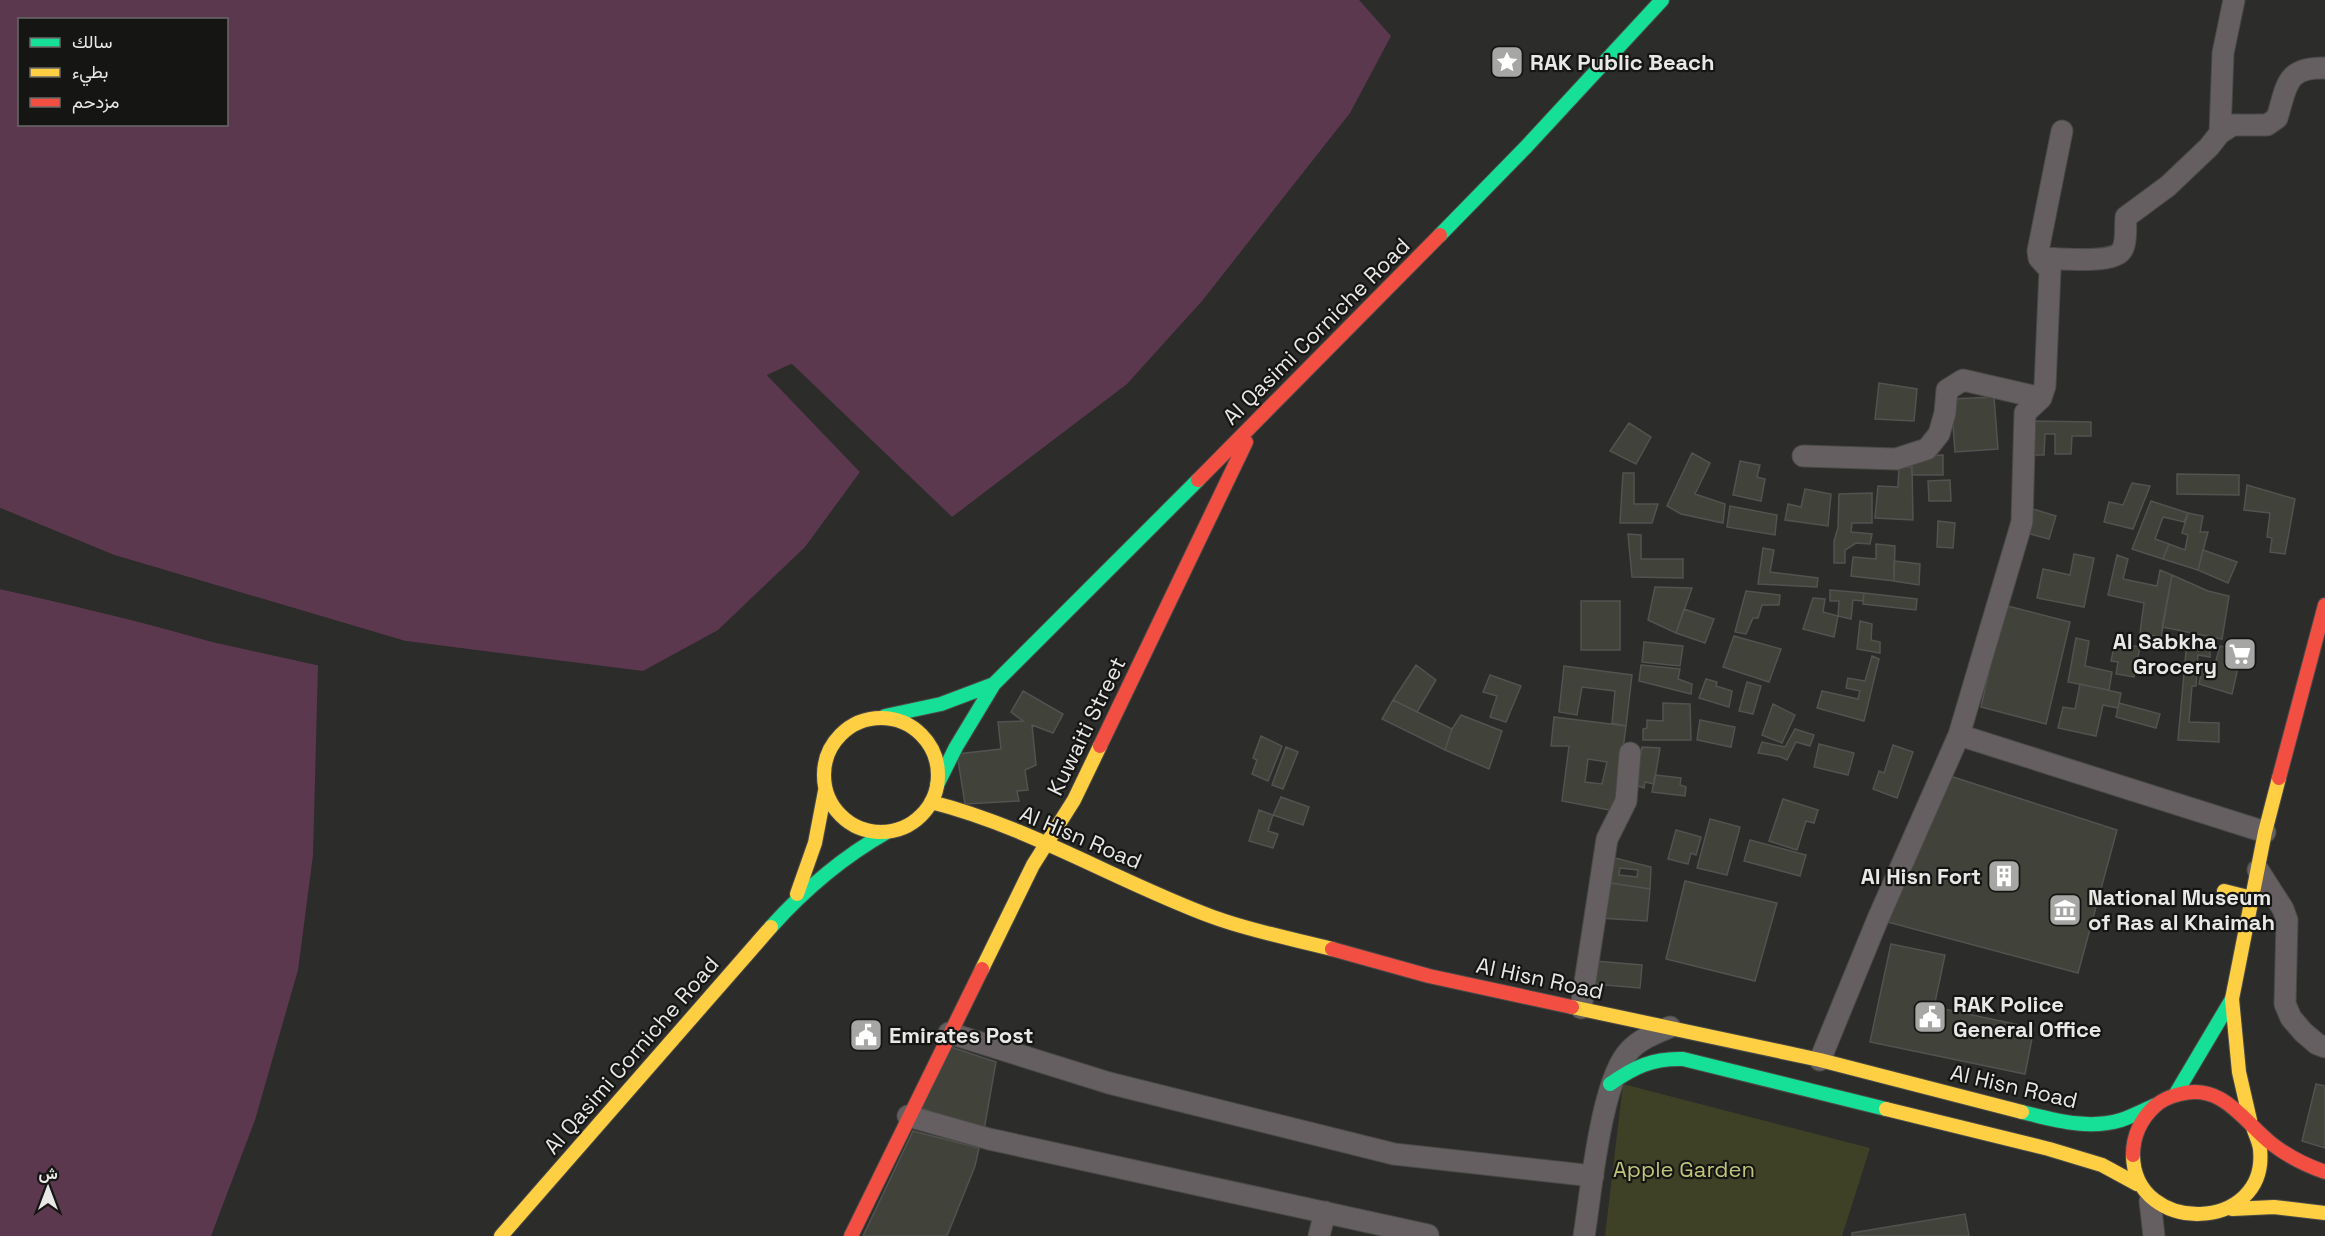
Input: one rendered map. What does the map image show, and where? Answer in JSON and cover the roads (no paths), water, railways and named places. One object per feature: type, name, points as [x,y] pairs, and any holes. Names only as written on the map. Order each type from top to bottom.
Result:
[{"type":"street","name":"Al Qasimi Corniche Road","points":[[937,785],[956,747],[994,684],[1526,147],[1662,0]]},
{"type":"street","points":[[2220,133],[2223,53],[2234,0]]},
{"type":"street","points":[[2038,258],[2105,259],[2118,256],[2124,248],[2126,217],[2168,186],[2209,147],[2220,133],[2233,125],[2267,125],[2277,118],[2287,84],[2294,74],[2307,67],[2325,68]]},
{"type":"street","points":[[1820,1060],[1877,921],[1959,735],[2022,522],[2025,413],[2041,398],[2045,386],[2050,270],[2038,258],[2038,251],[2062,130]]},
{"type":"street","points":[[1803,456],[1896,459],[1927,449],[1939,434],[1945,413],[1947,390],[1963,380],[2041,398]]},
{"type":"street","name":"Kuwaiti Street","points":[[851,1236],[1032,866],[1074,800],[1255,423]]},
{"type":"street","points":[[2325,605],[2265,832],[2232,999],[2239,1072],[2251,1124],[2260,1149],[2258,1172],[2249,1192],[2232,1209],[2205,1227],[2168,1214],[2150,1201],[2138,1184],[2131,1163],[2133,1141],[2141,1121],[2156,1105],[2175,1095],[2196,1091],[2217,1095],[2235,1105],[2251,1124],[2293,1159],[2325,1172]]},
{"type":"street","name":"Al Qasimi Corniche Road","points":[[879,717],[926,710],[961,700],[994,684]]},
{"type":"street","points":[[879,717],[899,720],[916,730],[930,745],[937,764],[937,785],[931,802],[920,816],[905,827],[887,831],[861,828],[838,814],[825,791],[823,771],[828,750],[840,734],[858,722],[879,717]]},
{"type":"street","points":[[1959,735],[2265,832]]},
{"type":"street","points":[[1581,1008],[1608,839],[1626,801],[1630,753]]},
{"type":"street","name":"Al Qasimi Corniche Road","points":[[793,902],[811,862],[820,831],[825,791]]},
{"type":"street","name":"Al Hisn Road","points":[[931,802],[959,809],[1046,844],[1214,917],[1429,976],[1820,1060],[2066,1123],[2093,1124],[2120,1120],[2156,1105]]},
{"type":"street","name":"Al Qasimi Corniche Road","points":[[501,1236],[793,902],[843,859],[887,831]]},
{"type":"street","points":[[2258,870],[2283,909],[2287,920],[2285,1004],[2291,1018],[2302,1032],[2325,1047]]},
{"type":"street","points":[[2224,891],[2252,898]]},
{"type":"street","points":[[2175,1095],[2232,999]]},
{"type":"street","points":[[1584,1236],[1610,1084],[1629,1050],[1649,1036],[1670,1027]]},
{"type":"street","points":[[949,1033],[1109,1083],[1395,1154],[1593,1176]]},
{"type":"street","points":[[1610,1084],[1634,1066],[1659,1058],[1683,1059],[2049,1149],[2102,1165],[2138,1184]]},
{"type":"street","points":[[908,1116],[989,1139],[1428,1236],[1439,1236]]},
{"type":"street","points":[[2150,1201],[2154,1236]]},
{"type":"street","points":[[2232,1209],[2274,1207],[2325,1213]]},
{"type":"street","points":[[1319,1236],[1325,1212]]},
{"type":"place","name":"RAK Public Beach","points":[[1507,62]]},
{"type":"place","name":"Al Sabkha Grocery","points":[[2240,654]]},
{"type":"place","name":"Al Hisn Fort","points":[[2004,876]]},
{"type":"place","name":"National Museum of Ras al Khaimah","points":[[2065,910]]},
{"type":"place","name":"RAK Police General Office","points":[[1930,1017]]},
{"type":"place","name":"Emirates Post","points":[[866,1035]]},
{"type":"park label","name":"Apple Garden","points":[[1684,1169]]}]
